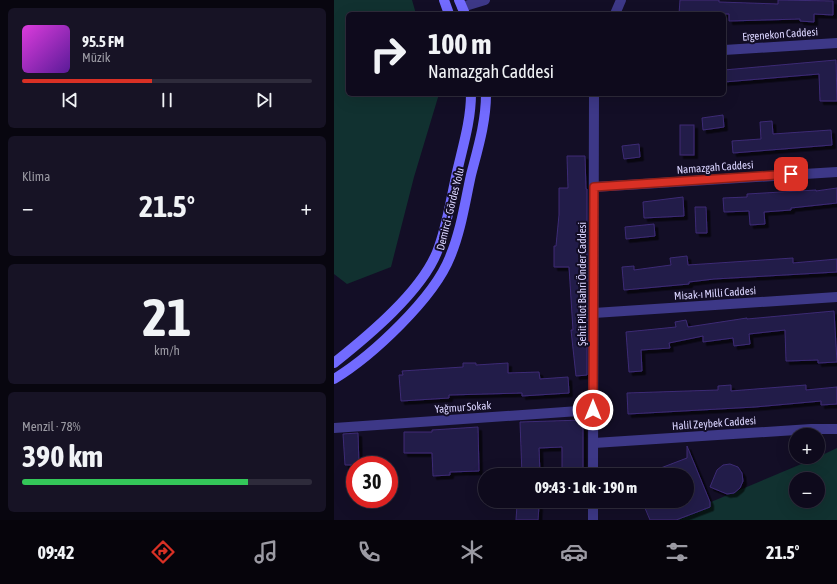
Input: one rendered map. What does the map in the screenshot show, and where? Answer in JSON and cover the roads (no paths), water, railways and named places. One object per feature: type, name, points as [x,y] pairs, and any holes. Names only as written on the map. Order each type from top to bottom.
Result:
[{"type":"main road","points":[[444,0],[448,12]]},
{"type":"main road","name":"Demirci - Gördes Yolu","points":[[334,362],[379,324],[414,288],[430,265],[441,239],[469,119],[471,96]]},
{"type":"main road","name":"Demirci - Gördes Yolu","points":[[334,379],[354,366],[389,335],[425,298],[443,272],[455,243],[484,122],[486,96]]},
{"type":"street","points":[[462,7],[485,0]]},
{"type":"street","points":[[616,12],[621,0]]},
{"type":"street","name":"Ergenekon Caddesi","points":[[726,50],[837,43]]},
{"type":"street","name":"Şehit Pilot Bahri Önder Caddesi","points":[[594,96],[594,468]]},
{"type":"street","name":"Namazgah Caddesi","points":[[594,187],[837,172]]},
{"type":"street","name":"Misak-ı Milli Caddesi","points":[[594,313],[837,297]]},
{"type":"street","name":"Yağmur Sokak","points":[[334,428],[593,410]]},
{"type":"street","name":"Halil Zeybek Caddesi","points":[[594,443],[811,429],[837,429]]},
{"type":"street","points":[[593,508],[593,520]]}]
